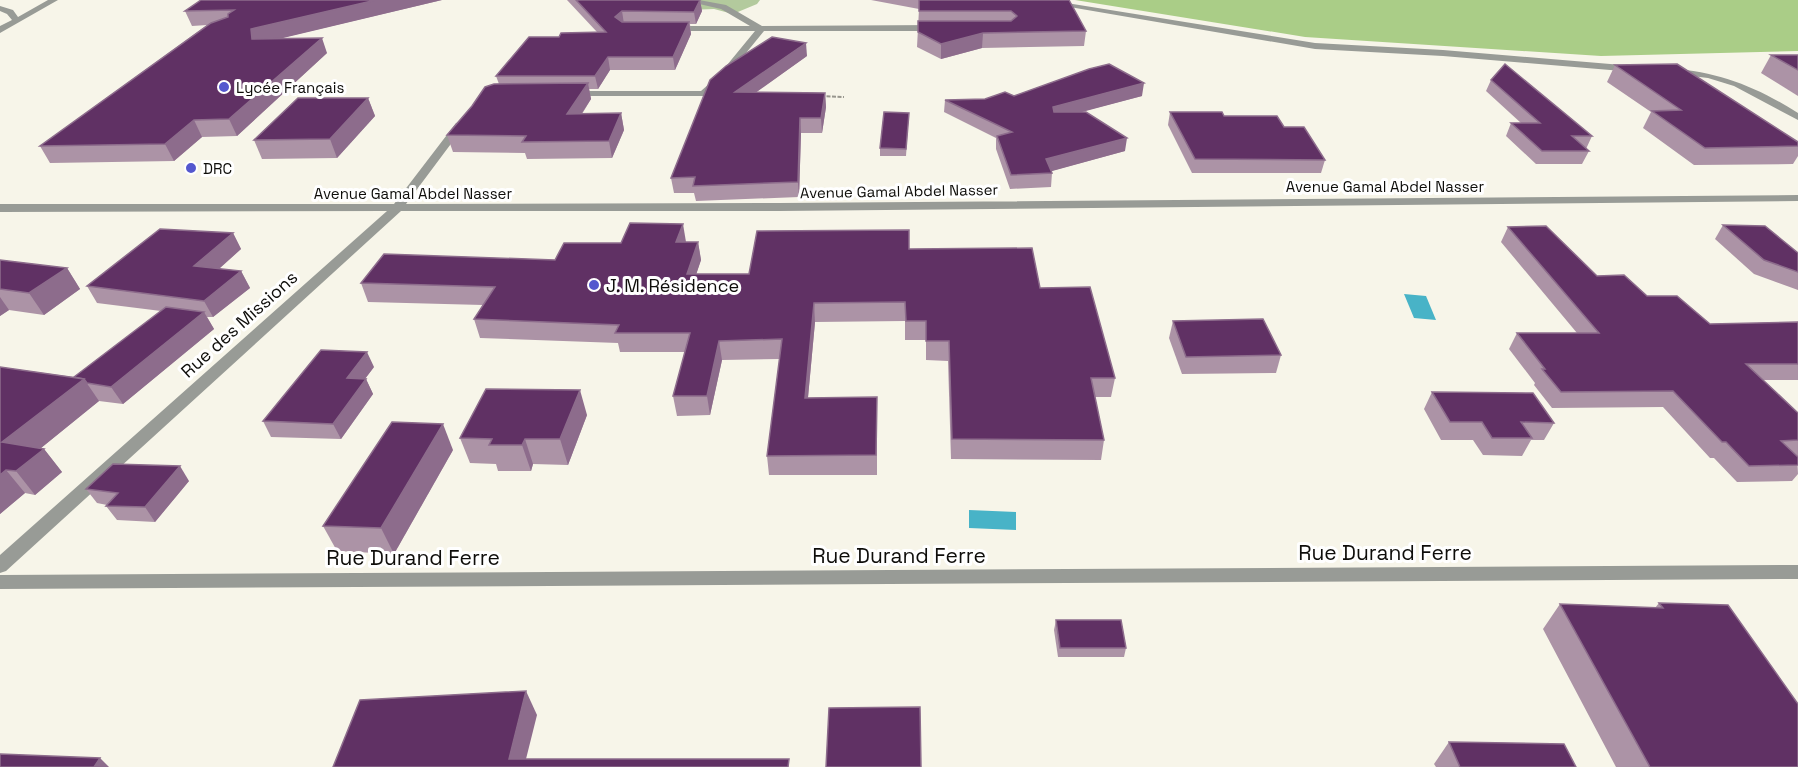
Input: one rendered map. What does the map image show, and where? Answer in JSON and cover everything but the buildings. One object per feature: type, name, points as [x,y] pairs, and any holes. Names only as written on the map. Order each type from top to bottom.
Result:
[{"type":"street","points":[[0,30],[54,0]]},
{"type":"street","points":[[686,0],[723,7],[761,29]]},
{"type":"street","points":[[1033,0],[1315,46],[1443,53],[1646,69]]},
{"type":"street","points":[[0,8],[10,12],[17,21]]},
{"type":"street","points":[[658,29],[948,28]]},
{"type":"street","points":[[554,94],[703,94],[720,78],[761,29]]},
{"type":"street","points":[[1657,70],[1698,73],[1735,82],[1750,88],[1798,117]]},
{"type":"street","name":"Rue des Missions","points":[[0,566],[397,208],[471,110]]},
{"type":"street","name":"Avenue Gamal Abdel Nasser","points":[[0,208],[780,207],[1798,198]]},
{"type":"street","name":"Rue Durand Ferre","points":[[0,582],[1798,572]]},
{"type":"path","points":[[811,96],[844,97]]},
{"type":"green space","points":[[658,0],[760,0],[757,4],[733,14],[714,9],[688,10]]},
{"type":"green space","points":[[1075,0],[1798,0],[1798,51],[1601,56],[1305,37]]},
{"type":"water","points":[[1404,294],[1426,296],[1436,320],[1414,318]]},
{"type":"water","points":[[969,510],[1016,512],[1016,530],[969,528]]},
{"type":"place","name":"Lycée Français","points":[[224,87]]},
{"type":"place","name":"DRC","points":[[191,168]]},
{"type":"place","name":"J. M. Résidence","points":[[594,285]]}]
